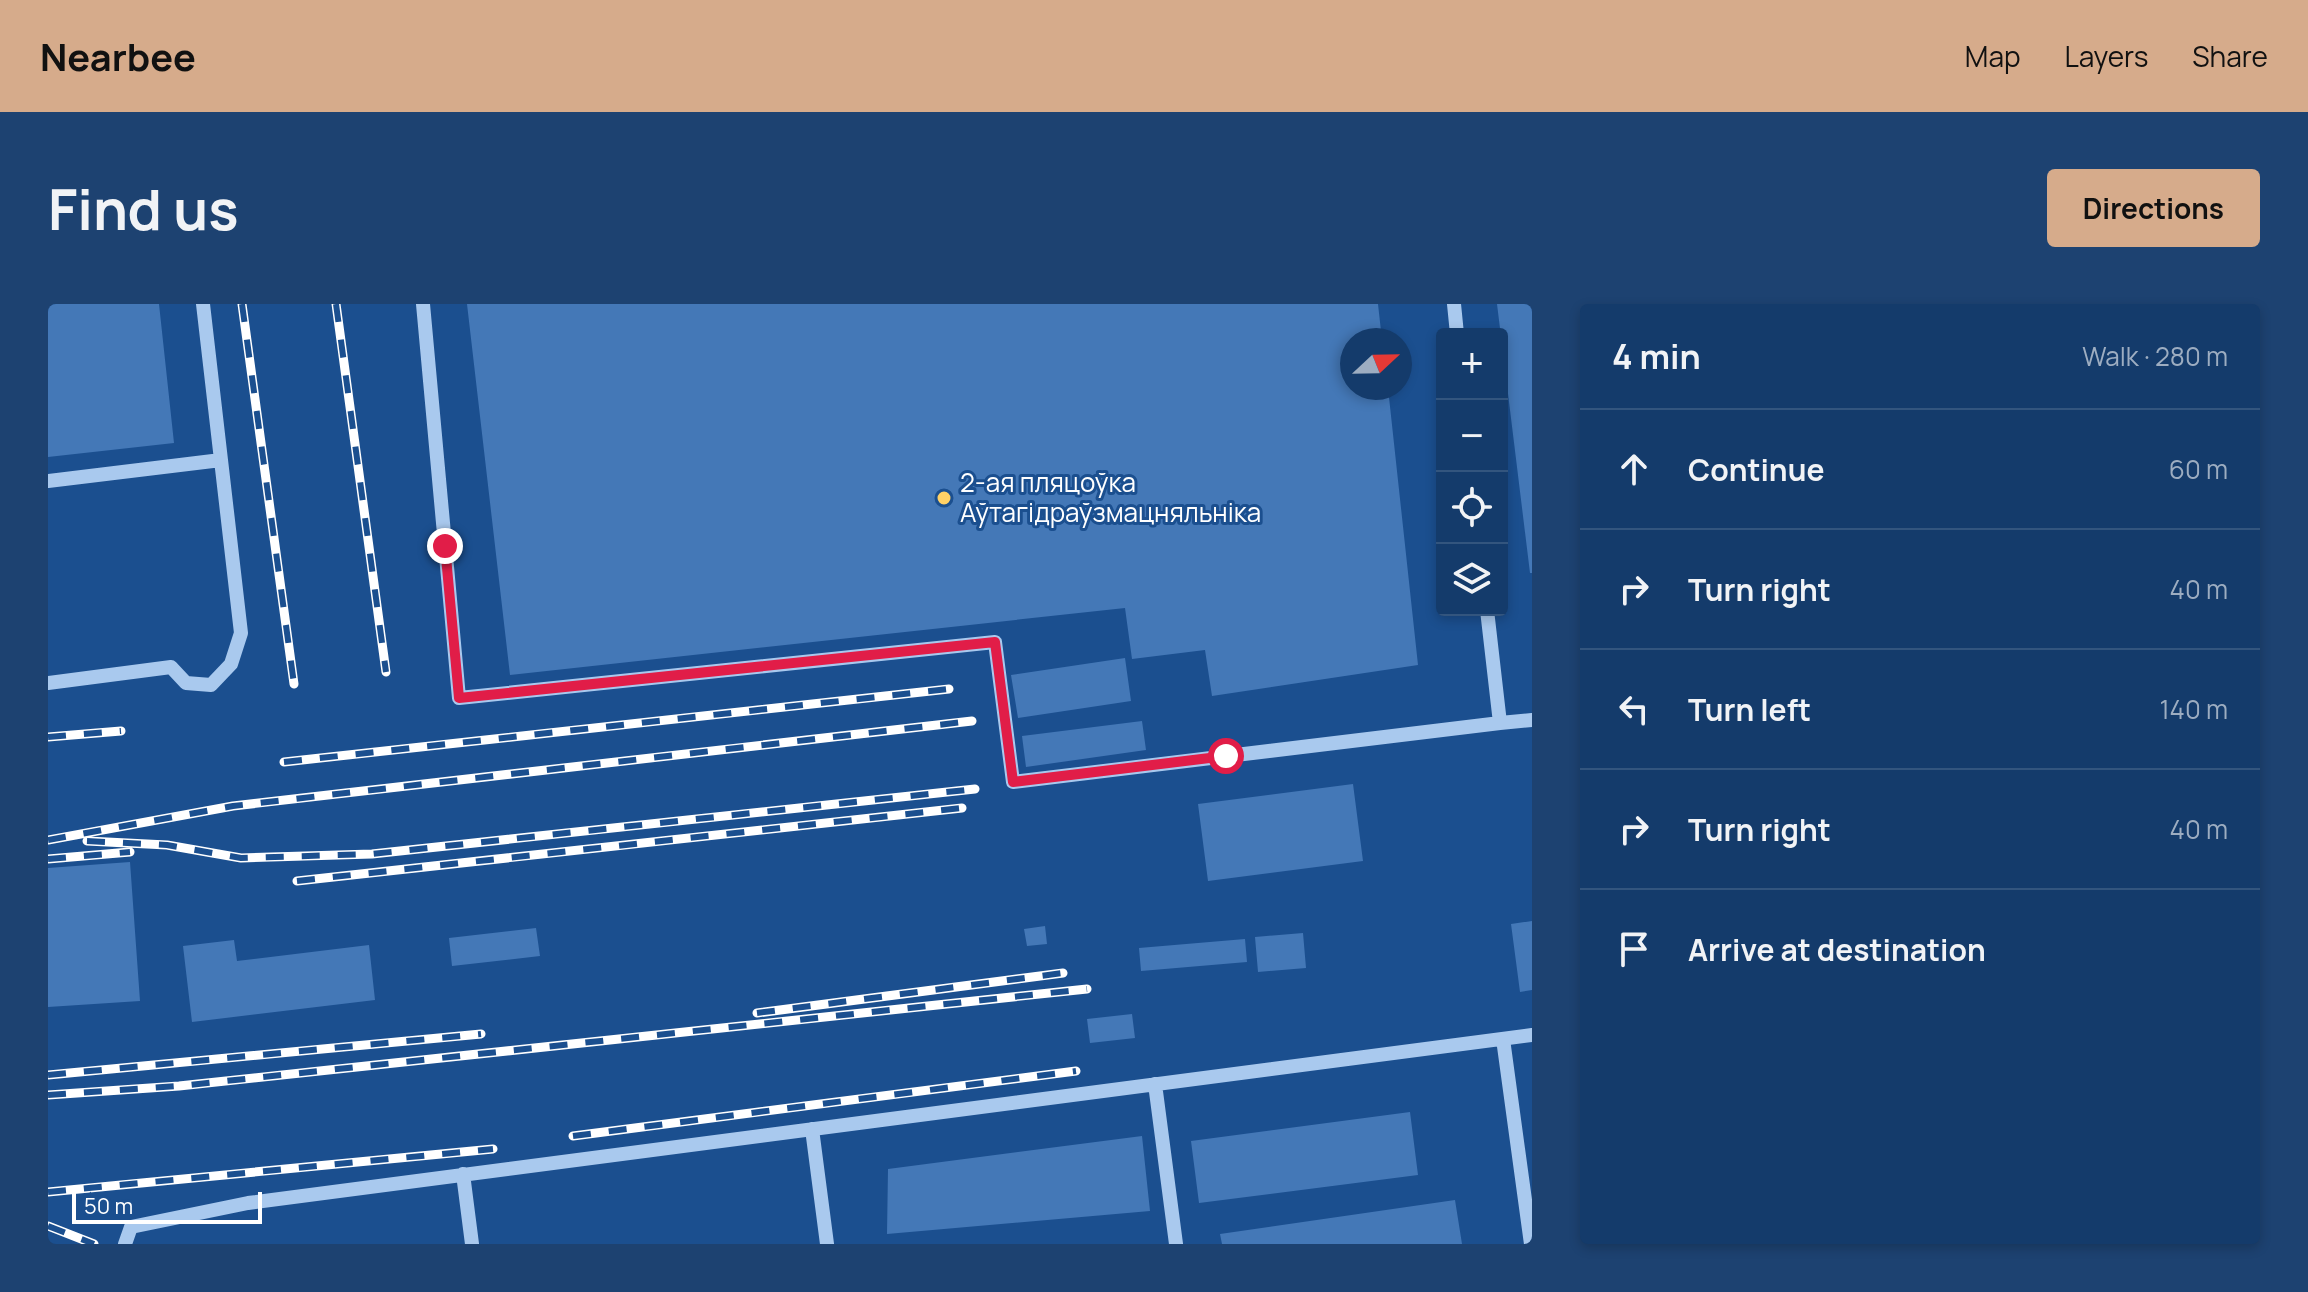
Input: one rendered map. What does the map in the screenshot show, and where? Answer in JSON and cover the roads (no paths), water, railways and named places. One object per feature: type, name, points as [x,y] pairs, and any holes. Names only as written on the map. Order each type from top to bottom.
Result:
[{"type":"lane","points":[[48,683],[171,667],[186,683],[211,685],[231,664],[241,633],[203,304]]},
{"type":"lane","points":[[423,304],[459,698],[995,642],[1013,782],[1532,720]]},
{"type":"lane","points":[[1454,304],[1456,328]]},
{"type":"lane","points":[[48,481],[221,460]]},
{"type":"lane","points":[[1488,616],[1500,723]]},
{"type":"lane","points":[[125,1244],[131,1227],[233,1206],[1532,1035]]},
{"type":"lane","points":[[1503,1039],[1531,1244]]},
{"type":"lane","points":[[1155,1084],[1176,1244]]},
{"type":"lane","points":[[812,1129],[827,1244]]},
{"type":"lane","points":[[463,1174],[472,1244]]},
{"type":"railway","points":[[242,304],[294,684]]},
{"type":"railway","points":[[336,304],[386,672]]},
{"type":"railway","points":[[284,762],[949,689]]},
{"type":"railway","points":[[48,840],[233,806],[972,721]]},
{"type":"railway","points":[[48,737],[121,731]]},
{"type":"railway","points":[[87,841],[167,845],[241,858],[372,854],[975,789]]},
{"type":"railway","points":[[297,881],[962,808]]},
{"type":"railway","points":[[48,859],[130,852]]},
{"type":"railway","points":[[757,1013],[1063,973]]},
{"type":"railway","points":[[48,1095],[179,1086],[1087,989]]},
{"type":"railway","points":[[48,1075],[481,1034]]},
{"type":"railway","points":[[573,1136],[1076,1071]]},
{"type":"railway","points":[[48,1192],[493,1149]]},
{"type":"railway","points":[[48,1226],[94,1244]]},
{"type":"place","name":"2-ая пляцоўка Аўтагідраўзмацняльніка","points":[[944,498]]}]
